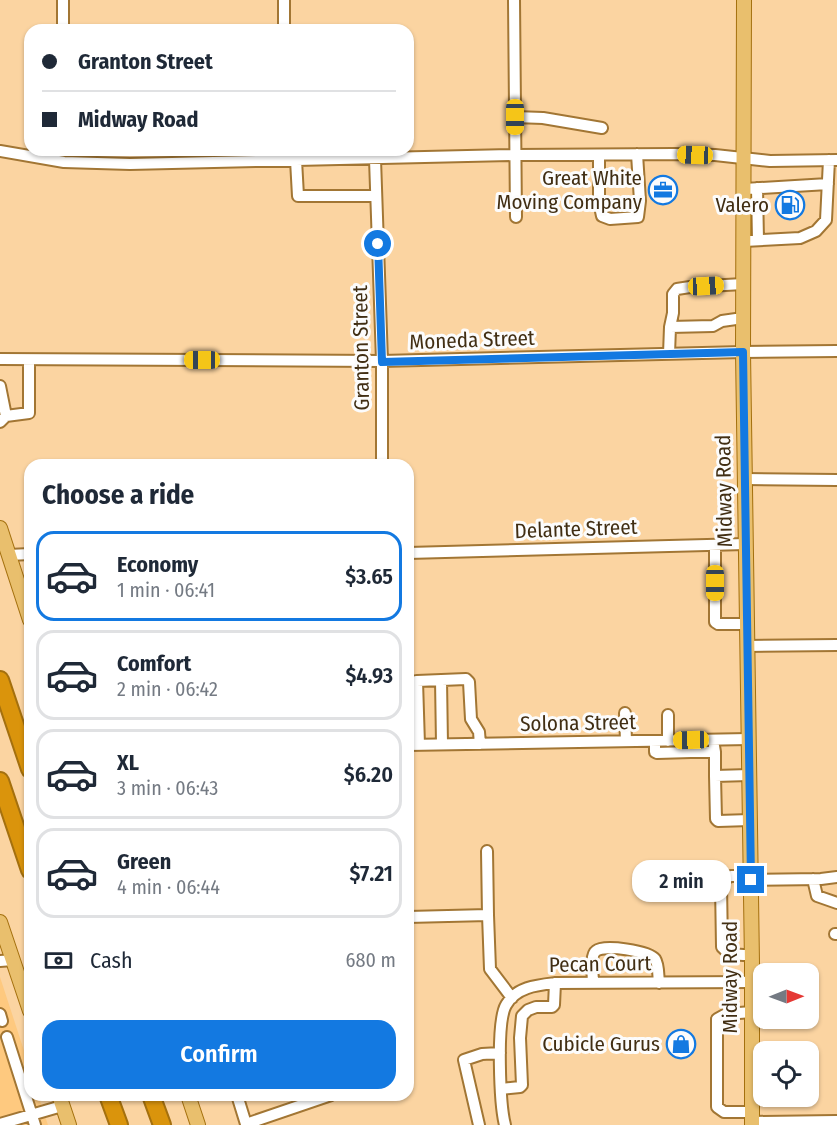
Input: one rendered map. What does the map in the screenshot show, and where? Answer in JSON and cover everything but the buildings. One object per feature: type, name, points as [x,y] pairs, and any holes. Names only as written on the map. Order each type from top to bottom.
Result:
[{"type":"highway","points":[[0,680],[24,751]]},
{"type":"highway","points":[[0,781],[24,852]]},
{"type":"highway","points":[[110,1101],[119,1125]]},
{"type":"highway","points":[[143,1101],[150,1125]]},
{"type":"highway","points":[[154,1101],[162,1125]]},
{"type":"main road","name":"Midway Road","points":[[744,0],[744,159],[750,189],[744,241],[743,352],[752,955],[752,1120]]},
{"type":"main road","points":[[0,528],[24,601]]},
{"type":"main road","points":[[0,922],[6,961],[24,998]]},
{"type":"main road","points":[[61,1101],[69,1125]]},
{"type":"main road","points":[[190,1101],[198,1125]]},
{"type":"street","points":[[63,0],[63,24]]},
{"type":"street","points":[[284,0],[284,24]]},
{"type":"street","points":[[514,0],[516,217]]},
{"type":"street","points":[[515,117],[543,118],[602,128]]},
{"type":"street","points":[[0,151],[24,155]]},
{"type":"street","points":[[599,155],[599,202],[602,216],[610,219],[638,217],[640,201],[638,154]]},
{"type":"street","points":[[287,156],[296,160],[638,154],[716,155],[781,162],[833,160],[828,184],[826,220],[816,231],[800,238],[744,241]]},
{"type":"street","points":[[29,156],[64,162],[130,164],[268,156]]},
{"type":"street","points":[[64,156],[64,162]]},
{"type":"street","name":"Granton Street","points":[[375,159],[382,362],[382,459]]},
{"type":"street","points":[[296,160],[298,196],[376,196]]},
{"type":"street","points":[[758,240],[750,189],[828,184]]},
{"type":"street","points":[[669,354],[674,294],[677,289],[744,284]]},
{"type":"street","points":[[670,327],[713,326],[722,321],[743,318]]},
{"type":"street","name":"Moneda Street","points":[[0,359],[382,362],[837,351]]},
{"type":"street","points":[[0,386],[3,419],[28,413],[29,360]]},
{"type":"street","points":[[745,479],[837,480]]},
{"type":"street","name":"Delante Street","points":[[414,554],[745,544]]},
{"type":"street","points":[[715,545],[715,622],[718,624],[747,624]]},
{"type":"street","points":[[9,555],[24,554]]},
{"type":"street","points":[[747,646],[837,645]]},
{"type":"street","points":[[441,680],[442,744]]},
{"type":"street","points":[[414,682],[468,680],[470,682],[471,719],[479,732],[480,744]]},
{"type":"street","points":[[625,713],[626,741]]},
{"type":"street","points":[[668,715],[669,741]]},
{"type":"street","name":"Solona Street","points":[[414,745],[749,739]]},
{"type":"street","points":[[691,740],[691,752]]},
{"type":"street","points":[[714,740],[716,819],[718,821],[750,820]]},
{"type":"street","points":[[655,741],[655,752],[657,753],[715,752]]},
{"type":"street","points":[[715,776],[749,775]]},
{"type":"street","points":[[488,851],[490,969],[512,998],[506,1005],[502,1018],[500,1053],[501,1089],[506,1125]]},
{"type":"street","points":[[752,955],[727,953],[722,947],[721,885],[724,879],[731,876],[813,879],[837,877]]},
{"type":"street","points":[[813,879],[817,896],[837,903]]},
{"type":"street","points":[[414,917],[488,915]]},
{"type":"street","points":[[593,983],[593,956],[596,950],[604,947],[634,950],[650,956],[655,960],[659,983]]},
{"type":"street","name":"Pecan Court","points":[[512,998],[531,986],[555,983],[752,982]]},
{"type":"street","points":[[501,1089],[522,1085],[520,1038],[522,1016],[528,1010],[536,1007],[554,1005],[555,983]]},
{"type":"street","points":[[752,1012],[726,1014],[717,1019],[717,1107],[724,1112],[752,1120],[836,1121]]},
{"type":"street","points":[[8,1037],[24,1090]]},
{"type":"street","points":[[479,1125],[464,1060],[482,1054],[500,1053]]},
{"type":"street","points":[[27,1101],[33,1120]]},
{"type":"street","points":[[0,1124],[33,1120],[61,1101]]},
{"type":"street","points":[[239,1101],[245,1124],[313,1101]]},
{"type":"shaded area","points":[[0,977],[24,1051],[24,1101],[40,1101],[48,1125],[0,1125]]},
{"type":"place","name":"Great White Moving Company","points":[[663,190]]},
{"type":"place","name":"Valero","points":[[790,205]]},
{"type":"place","name":"Cubicle Gurus","points":[[681,1044]]},
{"type":"route","points":[[378,244],[382,362],[743,352],[751,880]]}]
